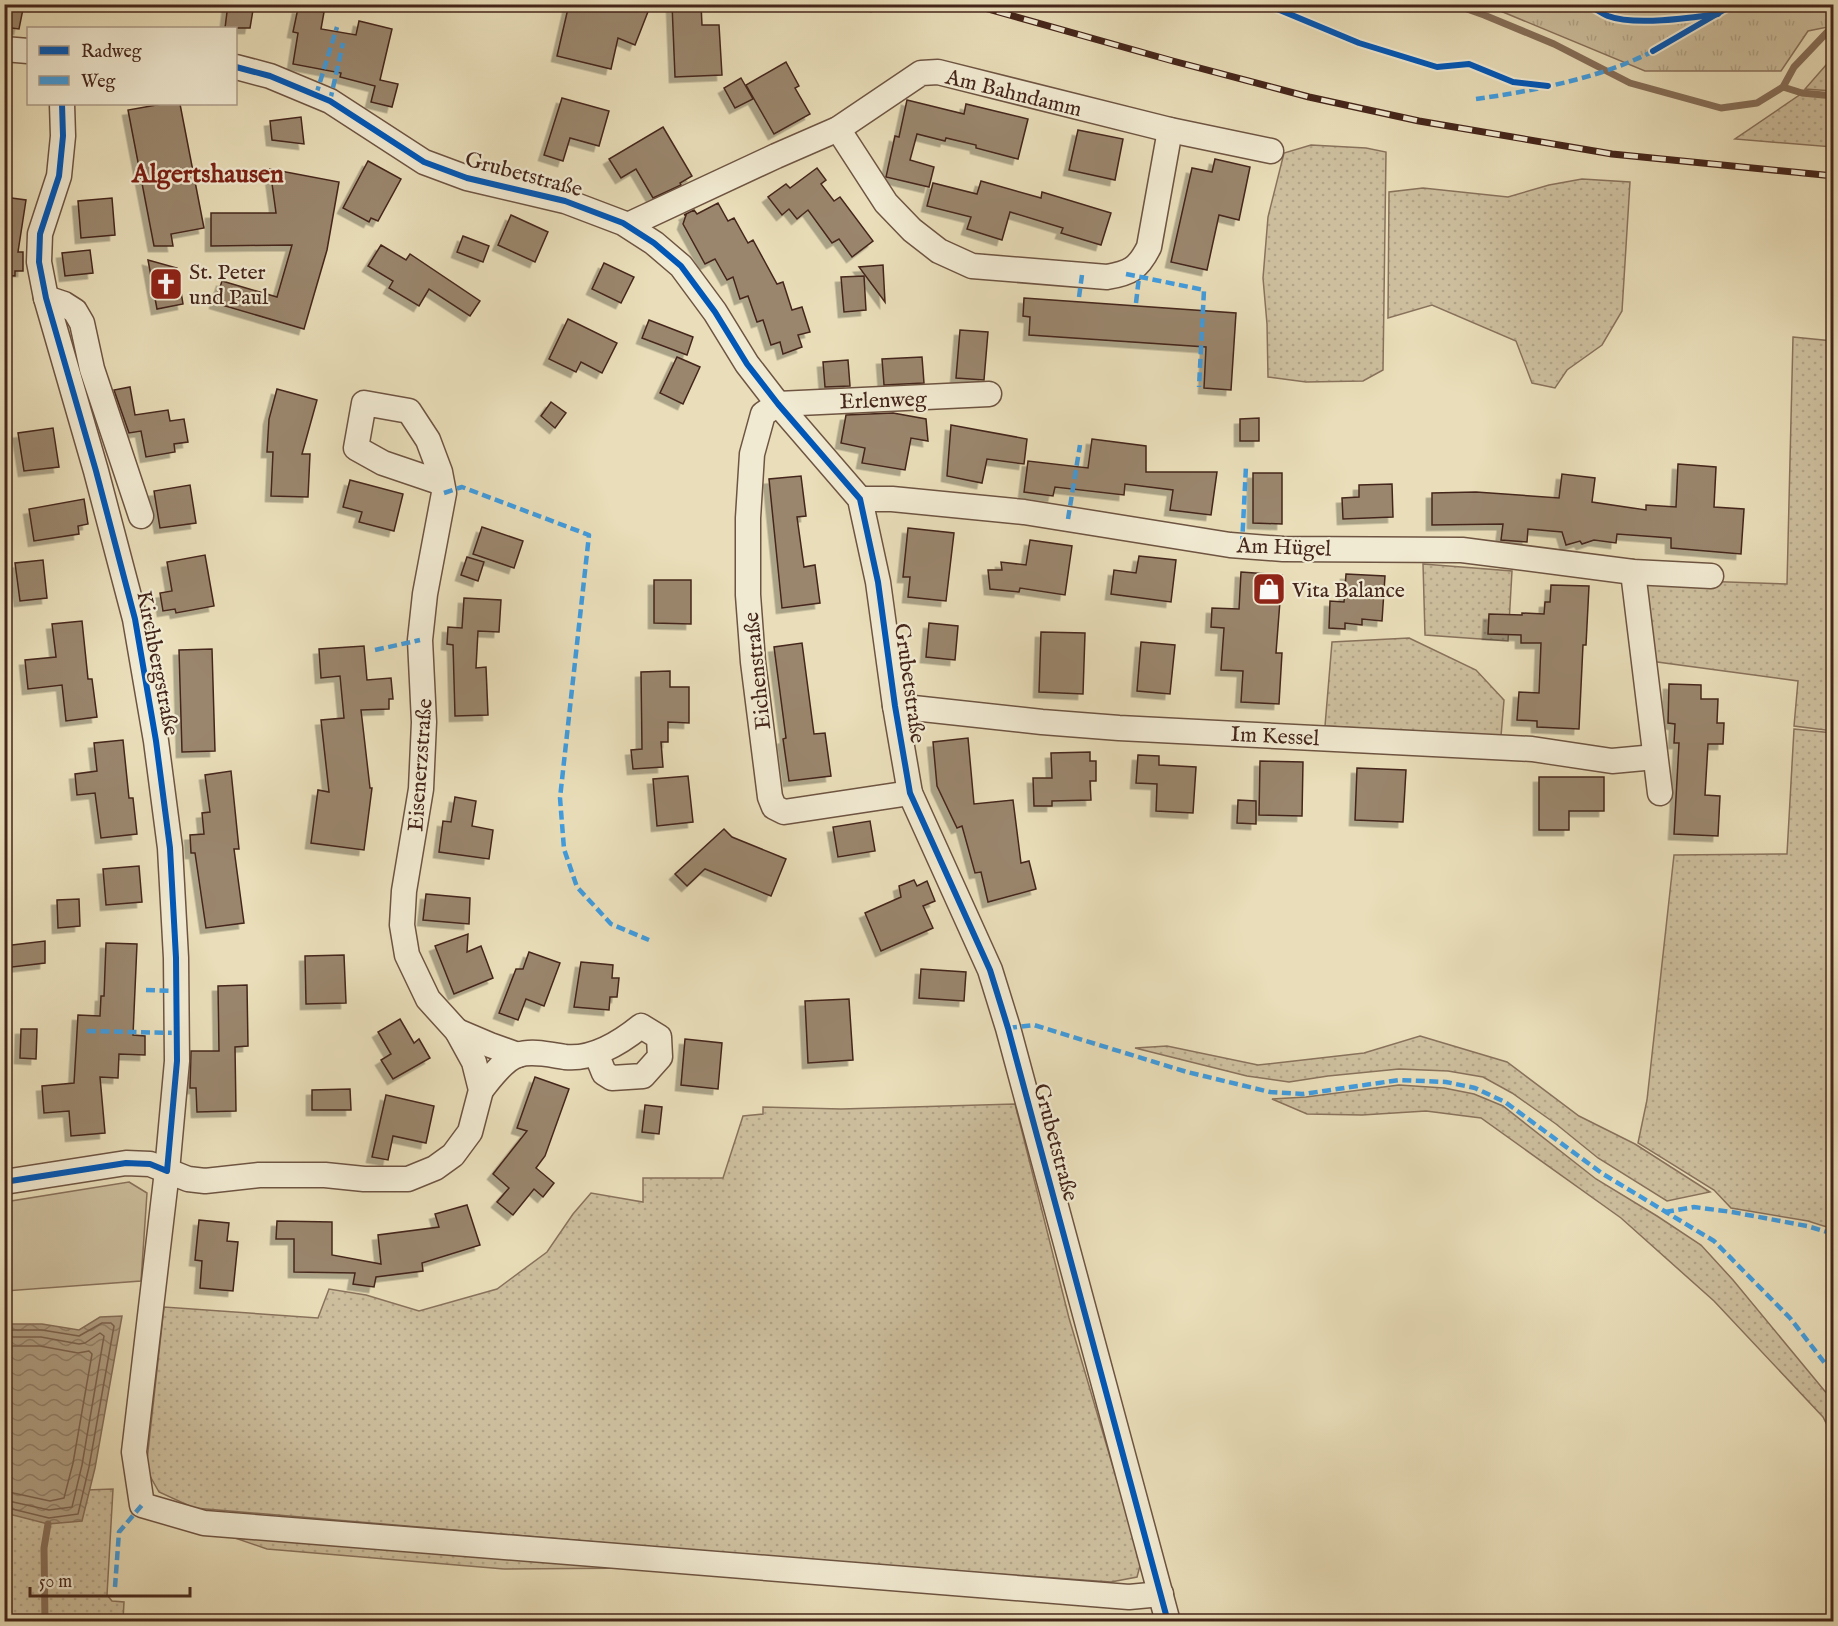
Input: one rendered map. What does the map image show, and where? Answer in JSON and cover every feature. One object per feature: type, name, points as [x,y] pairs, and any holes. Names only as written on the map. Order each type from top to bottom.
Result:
[{"type":"street","points":[[4,49],[27,51]]},
{"type":"street","name":"Grubetstraße","points":[[237,67],[270,76],[330,101],[424,162],[467,178],[565,201],[628,225],[681,266],[715,312],[747,364],[860,500],[878,582],[910,793],[990,970],[1005,1018],[1168,1622]]},
{"type":"street","name":"Am Bahndamm","points":[[628,225],[838,129],[921,73],[939,72],[1170,130],[1271,151]]},
{"type":"street","name":"Kirchbergstraße","points":[[62,105],[63,136],[59,176],[40,234],[39,262],[46,298],[96,471],[135,619],[156,741],[170,848],[176,958],[177,1062],[167,1171],[134,1452],[142,1505],[204,1523],[1129,1597],[1161,1594]]},
{"type":"street","points":[[838,129],[886,203],[912,230],[939,251],[972,266],[1107,277],[1126,274],[1141,263],[1149,247],[1170,130]]},
{"type":"street","points":[[46,298],[64,304],[75,311],[82,323],[92,369],[141,516]]},
{"type":"street","name":"Erlenweg","points":[[778,404],[989,393]]},
{"type":"street","name":"Eichenstraße","points":[[778,404],[762,414],[752,454],[748,518],[748,595],[753,662],[770,797],[774,807],[784,812],[910,793]]},
{"type":"street","name":"Eisenerzstraße","points":[[442,483],[444,493],[424,594],[420,640],[424,722],[420,789],[404,891],[402,925],[407,955],[422,989],[457,1031],[474,1062],[482,1090]]},
{"type":"street","name":"Am Hügel","points":[[860,500],[892,499],[1024,512],[1230,545],[1283,549],[1462,550],[1634,572],[1711,576]]},
{"type":"street","points":[[1634,572],[1660,794]]},
{"type":"street","name":"Im Kessel","points":[[895,706],[1119,728],[1533,749],[1612,761],[1655,757]]},
{"type":"street","name":"Eisenerzstraße","points":[[457,1031],[518,1055],[536,1053],[569,1057],[596,1053]]},
{"type":"street","points":[[4,1182],[126,1163],[150,1164],[188,1179],[205,1181],[259,1175],[408,1179],[435,1168],[453,1155],[470,1132],[482,1090],[497,1070],[518,1055]]},
{"type":"green space","points":[[1486,5],[1833,5],[1833,26],[1808,31],[1781,71],[1645,71]]},
{"type":"green space","points":[[1833,57],[1833,91],[1805,89]]},
{"type":"green space","points":[[1801,94],[1833,98],[1833,147],[1735,139]]},
{"type":"green space","points":[[1311,145],[1366,148],[1386,152],[1383,370],[1363,381],[1306,382],[1268,377],[1263,278],[1268,217],[1284,153]]},
{"type":"green space","points":[[1582,179],[1630,182],[1622,311],[1602,345],[1567,370],[1555,388],[1532,383],[1516,341],[1432,305],[1388,318],[1389,192],[1423,188],[1508,197],[1549,185]]},
{"type":"green space","points":[[1793,337],[1833,341],[1833,731],[1794,726],[1798,681],[1650,661],[1640,579],[1787,584]]},
{"type":"green space","points":[[1423,564],[1512,571],[1508,641],[1425,635]]},
{"type":"green space","points":[[1409,638],[1476,670],[1504,700],[1501,736],[1325,726],[1332,642]]},
{"type":"green space","points":[[1794,729],[1833,733],[1833,1229],[1808,1221],[1731,1208],[1714,1190],[1638,1143],[1647,1100],[1674,855],[1787,854]]},
{"type":"green space","points":[[1420,1036],[1507,1062],[1579,1116],[1635,1144],[1710,1192],[1667,1201],[1598,1158],[1512,1093],[1483,1077],[1448,1071],[1399,1069],[1289,1082],[1247,1076],[1135,1048],[1167,1046],[1258,1065],[1364,1053]]},
{"type":"green space","points":[[1399,1085],[1444,1088],[1474,1094],[1503,1106],[1596,1179],[1701,1245],[1733,1280],[1833,1401],[1833,1437],[1823,1417],[1714,1301],[1621,1218],[1481,1118],[1426,1111],[1362,1115],[1307,1114],[1272,1099]]},
{"type":"green space","points":[[1015,1104],[1069,1318],[1141,1562],[1137,1577],[1111,1582],[857,1564],[194,1508],[159,1492],[146,1469],[164,1307],[318,1318],[329,1289],[366,1295],[419,1311],[497,1289],[547,1252],[573,1214],[591,1193],[643,1202],[643,1178],[723,1178],[743,1116],[763,1114],[763,1107],[841,1109]]},
{"type":"green space","points":[[129,1182],[147,1193],[141,1281],[5,1291],[5,1202]]},
{"type":"green space","points":[[113,1489],[107,1595],[112,1601],[124,1602],[123,1621],[5,1621],[4,1493]]},
{"type":"green space","points":[[209,1529],[644,1568],[504,1569],[267,1549]]},
{"type":"water","points":[[122,1316],[95,1468],[82,1521],[48,1524],[5,1513],[5,1324],[42,1324],[79,1330],[100,1317]]},
{"type":"building","points":[[4,4],[24,4],[19,29],[4,27]]},
{"type":"building","points":[[228,4],[254,4],[250,28],[225,27]]},
{"type":"building","points":[[569,4],[651,4],[635,45],[618,38],[611,69],[557,56]]},
{"type":"building","points":[[672,4],[701,4],[702,25],[719,25],[722,75],[675,77]]},
{"type":"building","points":[[298,8],[324,12],[321,29],[356,35],[359,21],[392,29],[380,80],[398,84],[392,107],[371,102],[375,86],[340,77],[341,73],[293,64],[298,33],[293,32]]},
{"type":"building","points":[[786,62],[799,86],[795,88],[810,114],[774,134],[746,85]]},
{"type":"building","points":[[741,78],[753,99],[735,108],[724,88]]},
{"type":"building","points":[[562,98],[609,111],[599,146],[570,138],[563,161],[544,155]]},
{"type":"building","points":[[907,100],[964,114],[966,104],[1028,119],[1018,159],[976,148],[976,145],[917,134],[910,160],[934,167],[929,187],[886,177],[895,136],[899,137]]},
{"type":"building","points":[[156,105],[180,105],[204,228],[171,234],[173,246],[154,246],[128,110]]},
{"type":"building","points":[[301,117],[304,144],[272,140],[270,121]]},
{"type":"building","points":[[663,127],[692,176],[680,183],[681,185],[653,198],[636,169],[621,178],[609,159]]},
{"type":"building","points":[[1078,130],[1123,139],[1115,180],[1069,170]]},
{"type":"building","points":[[1215,159],[1250,167],[1239,220],[1219,215],[1207,270],[1171,262],[1192,168],[1212,172]]},
{"type":"building","points":[[368,161],[401,179],[378,221],[371,218],[369,222],[343,208]]},
{"type":"building","points":[[817,168],[826,180],[821,184],[834,201],[840,197],[873,241],[852,257],[839,239],[832,243],[808,210],[797,219],[789,209],[782,215],[768,197],[786,184],[790,188]]},
{"type":"building","points":[[270,169],[339,182],[327,250],[304,329],[215,303],[222,281],[277,297],[292,245],[211,246],[211,213],[276,213]]},
{"type":"building","points":[[981,181],[1041,198],[1042,192],[1111,213],[1101,245],[1061,233],[1063,228],[1010,212],[1002,240],[967,229],[971,217],[927,206],[933,183],[977,194]]},
{"type":"building","points":[[4,197],[26,200],[18,252],[23,252],[23,271],[15,271],[15,276],[4,275]]},
{"type":"building","points":[[112,198],[115,235],[81,238],[78,201]]},
{"type":"building","points":[[718,203],[728,221],[734,218],[748,243],[753,240],[777,284],[783,282],[792,310],[802,307],[810,332],[798,335],[802,347],[783,354],[780,342],[771,345],[763,320],[757,322],[748,296],[740,299],[733,277],[727,280],[715,259],[705,264],[683,224],[686,215],[684,215],[694,210],[697,214]]},
{"type":"building","points":[[511,215],[548,232],[535,262],[498,245]]},
{"type":"building","points":[[463,236],[489,246],[483,262],[457,252]]},
{"type":"building","points":[[381,245],[406,260],[410,254],[480,301],[470,316],[429,289],[419,306],[389,288],[393,281],[368,266]]},
{"type":"building","points":[[90,250],[93,273],[65,276],[62,253]]},
{"type":"building","name":"St. Peter und Paul","points":[[148,260],[177,268],[183,304],[157,309]]},
{"type":"building","points":[[604,263],[634,277],[621,303],[592,289]]},
{"type":"building","points":[[883,265],[885,302],[859,267]]},
{"type":"building","points":[[864,276],[866,310],[844,312],[841,277]]},
{"type":"building","points":[[1024,298],[1236,313],[1231,390],[1204,388],[1206,347],[1029,335],[1030,317],[1023,316]]},
{"type":"building","points":[[568,319],[617,343],[602,373],[581,362],[576,372],[549,359]]},
{"type":"building","points":[[649,320],[693,337],[687,355],[642,338]]},
{"type":"building","points":[[960,330],[988,332],[984,380],[956,378]]},
{"type":"building","points":[[677,357],[700,367],[683,404],[660,393]]},
{"type":"building","points":[[922,357],[924,383],[884,385],[882,359]]},
{"type":"building","points":[[848,360],[850,386],[825,387],[823,362]]},
{"type":"building","points":[[130,387],[135,415],[168,410],[170,421],[184,419],[188,442],[174,444],[175,452],[146,457],[141,431],[129,433],[114,390]]},
{"type":"building","points":[[277,389],[317,400],[302,454],[310,454],[308,497],[271,496],[273,452],[267,452],[269,419]]},
{"type":"building","points":[[551,402],[566,413],[555,428],[541,416]]},
{"type":"building","points":[[893,413],[926,419],[928,441],[911,438],[905,470],[862,463],[865,448],[841,443],[846,415]]},
{"type":"building","points":[[1259,418],[1259,441],[1240,441],[1240,419]]},
{"type":"building","points":[[951,425],[1027,439],[1024,464],[987,459],[982,483],[947,476]]},
{"type":"building","points":[[53,428],[59,467],[24,471],[18,433]]},
{"type":"building","points":[[1092,439],[1146,446],[1146,472],[1217,472],[1211,515],[1170,510],[1173,490],[1125,484],[1124,495],[1055,487],[1053,496],[1024,492],[1028,461],[1088,468]]},
{"type":"building","points":[[1678,464],[1716,467],[1714,507],[1744,509],[1741,554],[1671,548],[1671,538],[1617,534],[1616,543],[1594,540],[1582,544],[1580,541],[1566,545],[1562,532],[1528,529],[1527,542],[1501,540],[1503,524],[1432,525],[1432,493],[1476,492],[1559,498],[1562,474],[1595,478],[1592,502],[1646,510],[1646,505],[1676,507]]},
{"type":"building","points":[[1253,473],[1282,473],[1282,524],[1253,523]]},
{"type":"building","points":[[801,476],[806,516],[797,517],[804,567],[815,565],[820,603],[782,608],[769,479]]},
{"type":"building","points":[[350,480],[403,494],[394,531],[359,522],[362,512],[343,507]]},
{"type":"building","points":[[1392,484],[1393,517],[1343,519],[1342,498],[1359,497],[1359,485]]},
{"type":"building","points":[[190,485],[196,523],[160,528],[154,491]]},
{"type":"building","points":[[84,499],[88,524],[78,526],[79,534],[34,541],[29,509]]},
{"type":"building","points":[[482,527],[523,541],[514,568],[473,554]]},
{"type":"building","points":[[908,528],[954,533],[946,601],[908,597],[910,577],[903,577]]},
{"type":"building","points":[[1030,540],[1072,546],[1065,595],[1020,588],[1019,592],[990,589],[988,570],[1002,570],[1001,562],[1026,565]]},
{"type":"building","points":[[205,555],[214,606],[176,613],[175,609],[163,611],[160,593],[172,591],[167,562]]},
{"type":"building","points":[[1139,556],[1176,560],[1171,602],[1111,594],[1114,570],[1136,573]]},
{"type":"building","points":[[467,557],[484,562],[478,581],[461,575]]},
{"type":"building","points":[[43,560],[47,598],[20,601],[15,563]]},
{"type":"building","points":[[1241,572],[1282,575],[1276,653],[1282,653],[1279,704],[1241,702],[1243,671],[1221,670],[1224,628],[1211,627],[1212,608],[1239,609]]},
{"type":"building","points":[[1346,574],[1385,576],[1382,621],[1362,619],[1362,625],[1345,623],[1345,629],[1329,628],[1330,601],[1344,602]]},
{"type":"building","points":[[654,580],[691,580],[691,624],[654,623]]},
{"type":"building","points":[[1551,585],[1589,586],[1586,645],[1583,645],[1579,729],[1537,727],[1537,721],[1517,720],[1519,692],[1539,693],[1541,643],[1521,643],[1521,635],[1488,634],[1489,614],[1544,614],[1545,602],[1550,602]]},
{"type":"building","points":[[464,598],[501,600],[499,632],[478,631],[476,668],[486,667],[488,715],[455,716],[453,645],[447,644],[448,627],[462,628]]},
{"type":"building","points":[[82,621],[88,679],[92,679],[97,717],[66,721],[62,685],[28,689],[25,660],[56,657],[52,624]]},
{"type":"building","points":[[929,623],[958,626],[955,660],[926,657]]},
{"type":"building","points":[[1041,632],[1085,633],[1083,694],[1039,692]]},
{"type":"building","points":[[1141,642],[1175,645],[1170,694],[1137,691]]},
{"type":"building","points":[[802,643],[814,734],[825,733],[831,776],[789,781],[783,739],[786,738],[774,647]]},
{"type":"building","points":[[364,646],[367,680],[391,678],[393,699],[389,699],[389,709],[361,710],[370,788],[372,788],[364,850],[311,843],[318,790],[329,792],[321,720],[344,718],[340,676],[321,678],[319,649]]},
{"type":"building","points":[[212,649],[215,751],[182,752],[179,650]]},
{"type":"building","points":[[670,671],[670,687],[689,687],[689,723],[668,722],[668,742],[661,742],[663,767],[633,769],[631,750],[642,749],[641,672]]},
{"type":"building","points":[[1669,684],[1701,685],[1701,699],[1718,699],[1717,723],[1724,723],[1723,744],[1708,744],[1705,795],[1720,796],[1718,836],[1674,834],[1679,743],[1674,743],[1675,724],[1668,723]]},
{"type":"building","points":[[968,738],[974,804],[1013,800],[1021,863],[1029,861],[1036,889],[988,902],[981,872],[975,873],[962,826],[957,828],[937,786],[933,742]]},
{"type":"building","points":[[123,740],[129,798],[133,798],[137,834],[101,838],[95,793],[77,795],[75,774],[97,771],[94,743]]},
{"type":"building","points":[[1090,752],[1090,761],[1096,761],[1096,781],[1090,781],[1091,800],[1052,801],[1052,806],[1034,806],[1033,778],[1052,778],[1051,753]]},
{"type":"building","points":[[1138,755],[1159,756],[1159,765],[1196,767],[1193,813],[1156,811],[1157,784],[1136,783]]},
{"type":"building","points":[[1260,761],[1303,762],[1302,816],[1259,815]]},
{"type":"building","points":[[1357,768],[1406,770],[1403,822],[1355,820]]},
{"type":"building","points":[[231,771],[239,849],[234,849],[244,923],[206,928],[195,853],[191,853],[190,835],[204,834],[202,813],[210,812],[205,775]]},
{"type":"building","points":[[688,776],[693,822],[657,826],[653,779]]},
{"type":"building","points":[[1539,777],[1604,777],[1604,811],[1569,811],[1569,830],[1539,830]]},
{"type":"building","points":[[455,797],[476,801],[472,826],[493,830],[489,859],[439,852],[443,821],[451,822]]},
{"type":"building","points":[[1238,800],[1256,801],[1256,824],[1237,823]]},
{"type":"building","points":[[870,821],[875,851],[838,857],[833,827]]},
{"type":"building","points":[[724,829],[732,837],[786,859],[771,896],[705,869],[687,886],[675,874]]},
{"type":"building","points":[[139,866],[142,902],[106,905],[103,869]]},
{"type":"building","points":[[914,880],[917,886],[927,881],[935,901],[923,906],[933,928],[881,951],[865,913],[901,897],[899,886]]},
{"type":"building","points":[[426,894],[470,898],[469,924],[423,920]]},
{"type":"building","points":[[79,899],[80,926],[58,928],[57,900]]},
{"type":"building","points":[[468,934],[467,952],[481,946],[493,978],[454,994],[435,946]]},
{"type":"building","points":[[45,941],[45,963],[4,968],[4,946]]},
{"type":"building","points":[[106,943],[137,944],[133,1035],[145,1036],[145,1055],[119,1054],[118,1078],[100,1077],[105,1133],[71,1136],[69,1111],[44,1113],[42,1086],[74,1083],[78,1015],[100,1016],[101,996],[104,996]]},
{"type":"building","points":[[529,952],[560,963],[544,1006],[526,999],[518,1020],[499,1013],[516,969],[523,969]]},
{"type":"building","points":[[344,955],[346,1003],[306,1004],[305,956]]},
{"type":"building","points":[[581,962],[613,965],[612,978],[619,978],[617,997],[610,997],[609,1010],[574,1007]]},
{"type":"building","points":[[921,969],[966,972],[964,1001],[919,998]]},
{"type":"building","points":[[247,985],[248,1046],[235,1047],[236,1111],[197,1112],[196,1088],[190,1088],[191,1051],[219,1051],[218,986]]},
{"type":"building","points":[[849,999],[853,1060],[808,1063],[805,1001]]},
{"type":"building","points":[[400,1019],[414,1043],[419,1039],[430,1058],[393,1079],[381,1060],[391,1054],[378,1032]]},
{"type":"building","points":[[21,1029],[37,1029],[36,1059],[20,1058]]},
{"type":"building","points":[[685,1039],[722,1043],[718,1089],[681,1085]]},
{"type":"building","points":[[535,1077],[569,1089],[545,1156],[536,1168],[554,1183],[543,1197],[534,1189],[513,1215],[497,1202],[509,1188],[493,1174],[527,1131],[517,1128]]},
{"type":"building","points":[[350,1089],[351,1110],[312,1110],[312,1090]]},
{"type":"building","points":[[386,1095],[434,1106],[426,1143],[393,1136],[388,1160],[372,1157]]},
{"type":"building","points":[[645,1105],[662,1107],[659,1134],[642,1132]]},
{"type":"building","points":[[467,1205],[480,1245],[422,1263],[423,1271],[376,1277],[374,1287],[353,1284],[355,1273],[294,1272],[294,1239],[276,1239],[277,1221],[332,1222],[332,1255],[381,1264],[378,1235],[439,1227],[435,1214]]},
{"type":"building","points":[[199,1220],[229,1223],[227,1241],[238,1242],[233,1291],[200,1288],[202,1261],[195,1260]]},
{"type":"waterway","points":[[856,4],[871,9]]},
{"type":"waterway","points":[[1453,4],[1554,44],[1630,83],[1721,108],[1757,103],[1783,87],[1794,67],[1834,25]]},
{"type":"waterway","points":[[1783,87],[1802,93],[1834,96]]},
{"type":"waterway","points":[[45,1622],[44,1548],[48,1524]]},
{"type":"railway","points":[[970,4],[1309,97],[1419,121],[1612,154],[1834,176]]},
{"type":"marked path","points":[[316,95],[337,27]]},
{"type":"marked path","points":[[330,101],[343,43]]},
{"type":"marked path","points":[[1476,99],[1569,82],[1615,68],[1657,49]]},
{"type":"marked path","points":[[1126,274],[1204,290],[1199,387]]},
{"type":"marked path","points":[[1079,297],[1082,275]]},
{"type":"marked path","points":[[1136,303],[1139,277]]},
{"type":"marked path","points":[[1068,519],[1080,445]]},
{"type":"marked path","points":[[1242,545],[1246,466]]},
{"type":"marked path","points":[[444,493],[462,487],[589,535],[560,798],[564,849],[577,887],[611,924],[649,940]]},
{"type":"marked path","points":[[375,650],[420,640]]},
{"type":"marked path","points":[[146,990],[176,991]]},
{"type":"marked path","points":[[1008,1028],[1034,1025],[1187,1072],[1270,1092],[1303,1094],[1399,1080],[1446,1082],[1475,1088],[1505,1102],[1603,1174],[1714,1241],[1790,1318],[1834,1375]]},
{"type":"marked path","points":[[87,1031],[177,1033]]},
{"type":"marked path","points":[[1665,1212],[1694,1207],[1807,1226],[1834,1234]]},
{"type":"marked path","points":[[115,1587],[119,1532],[142,1505]]},
{"type":"cycle path","points":[[1265,4],[1359,43],[1437,67],[1469,64],[1513,82],[1548,86]]},
{"type":"cycle path","points":[[1587,4],[1608,16],[1632,20],[1662,20],[1718,14]]},
{"type":"cycle path","points":[[1653,51],[1734,4]]},
{"type":"cycle path","points":[[237,67],[270,76],[330,101],[424,162],[467,178],[565,201],[623,223],[654,243],[681,266],[715,312],[747,364],[778,404],[860,499],[878,582],[910,793],[990,970],[1008,1028],[1168,1622]]},
{"type":"cycle path","points":[[4,1182],[126,1163],[150,1164],[167,1171],[177,1061],[176,958],[170,848],[156,741],[135,619],[96,471],[46,298],[39,262],[40,234],[59,176],[63,136],[62,105]]},
{"type":"place","name":"St. Peter und Paul","points":[[166,284]]},
{"type":"place","name":"Vita Balance","points":[[1269,589]]},
{"type":"district","name":"Algertshausen","points":[[208,173]]}]
